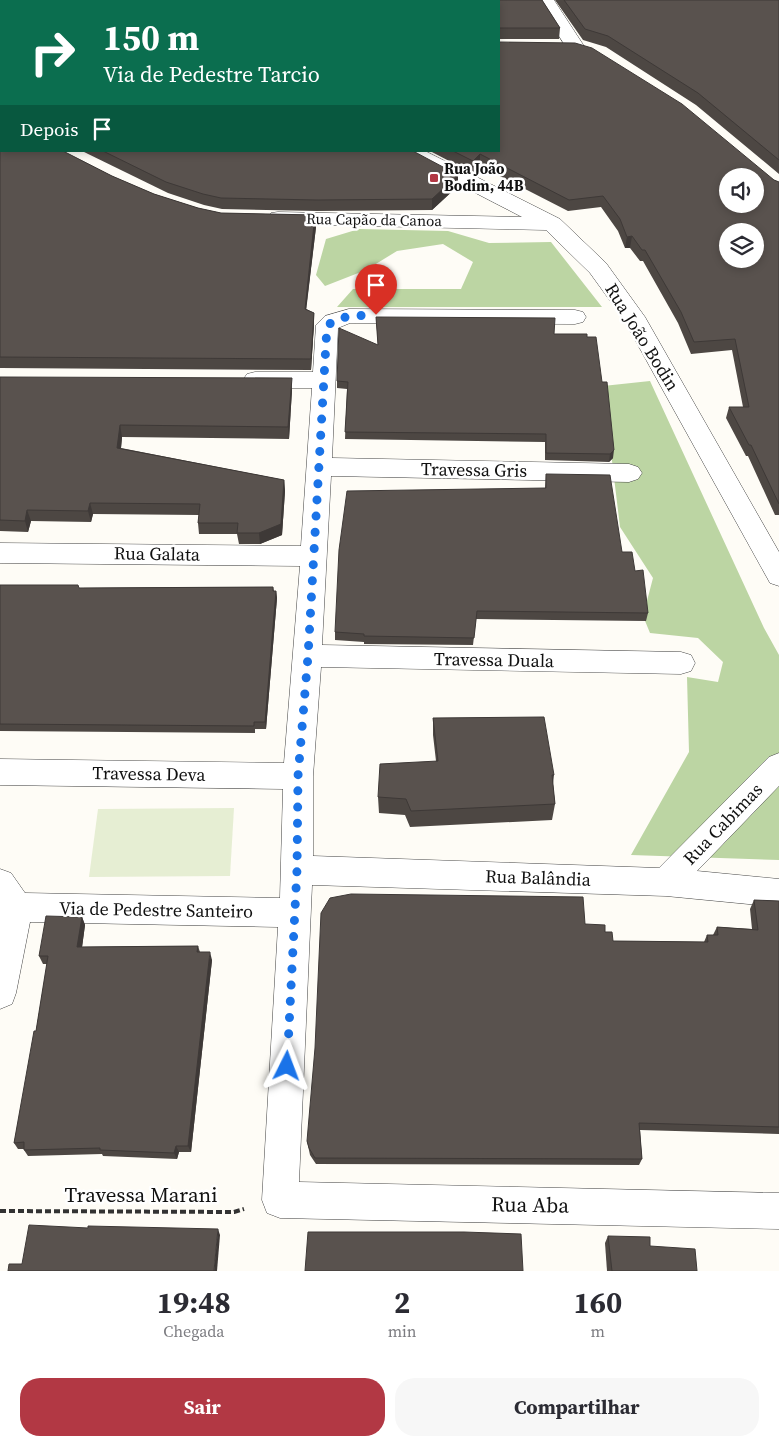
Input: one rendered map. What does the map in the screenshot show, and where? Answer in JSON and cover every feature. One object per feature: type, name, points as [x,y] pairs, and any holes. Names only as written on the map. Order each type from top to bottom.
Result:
[{"type":"street","points":[[545,0],[574,47]]},
{"type":"street","name":"Rua João Bodin","points":[[411,152],[552,224],[598,268],[634,317],[779,576]]},
{"type":"street","name":"Rua Capão da Canoa","points":[[262,218],[552,224]]},
{"type":"street","points":[[280,1200],[297,870],[298,776],[308,656],[327,326],[333,321],[349,316],[575,317]]},
{"type":"street","points":[[235,380],[324,380]]},
{"type":"street","name":"Travessa Gris","points":[[319,467],[629,473]]},
{"type":"street","name":"Rua Galata","points":[[0,552],[314,556]]},
{"type":"street","name":"Travessa Duala","points":[[308,656],[680,664]]},
{"type":"street","name":"Rua Cabimas","points":[[666,882],[779,766]]},
{"type":"street","name":"Travessa Deva","points":[[0,772],[298,776]]},
{"type":"street","name":"Rua Balândia","points":[[297,870],[666,882],[779,892]]},
{"type":"street","points":[[0,993],[5,890]]},
{"type":"street","name":"Via de Pedestre Santeiro","points":[[5,890],[295,913]]},
{"type":"street","name":"Rua Aba","points":[[280,1200],[779,1211]]},
{"type":"path","name":"Travessa Marani","points":[[0,1211],[234,1212],[280,1200]]},
{"type":"green space","points":[[359,229],[448,231],[489,243],[551,242],[602,307],[337,307],[353,289],[461,289],[473,262],[443,244],[397,251],[366,270],[325,286],[316,275],[326,239]]},
{"type":"green space","points":[[650,381],[764,628],[779,655],[779,860],[631,855],[689,752],[687,677],[718,682],[723,662],[698,638],[650,633],[643,616],[653,578],[620,527],[603,386]]},
{"type":"green space","points":[[234,808],[230,876],[89,877],[98,809]]},
{"type":"building","points":[[500,0],[542,0],[560,28],[500,28]]},
{"type":"building","points":[[564,0],[779,0],[779,160],[698,93],[608,36],[585,29]]},
{"type":"building","points":[[500,42],[575,43],[592,48],[682,104],[759,168],[719,168],[719,213],[764,213],[764,172],[779,182],[779,504],[751,445],[749,445],[729,407],[749,407],[735,339],[694,342],[681,312],[645,250],[642,250],[632,236],[627,237],[620,219],[603,196],[569,200],[480,154],[473,161],[455,152],[500,152]]},
{"type":"building","points":[[0,152],[65,152],[112,176],[154,194],[221,213],[315,215],[305,309],[314,313],[311,359],[0,357]]},
{"type":"building","points":[[105,152],[415,152],[458,175],[432,199],[317,200],[221,198],[166,182]]},
{"type":"building","points":[[376,317],[555,318],[554,334],[587,334],[587,337],[596,337],[602,382],[607,382],[614,450],[610,454],[546,453],[546,434],[345,432],[348,382],[337,381],[339,328],[378,345]]},
{"type":"building","points":[[0,377],[292,378],[288,427],[120,425],[117,448],[284,480],[281,524],[259,533],[237,533],[238,523],[198,523],[200,504],[90,503],[88,511],[27,510],[25,521],[0,520]]},
{"type":"building","points":[[546,474],[610,475],[622,552],[632,552],[635,571],[643,570],[648,613],[477,611],[474,638],[364,636],[364,634],[335,632],[339,550],[347,491],[546,488]]},
{"type":"building","points":[[0,585],[78,585],[79,588],[273,587],[273,591],[276,591],[265,722],[254,722],[254,726],[0,724]]},
{"type":"building","points":[[544,717],[554,775],[552,775],[555,804],[411,811],[406,799],[378,797],[380,764],[438,761],[433,718]]},
{"type":"building","points":[[351,894],[583,897],[585,924],[605,925],[605,932],[612,932],[613,941],[708,942],[707,935],[718,935],[717,927],[758,930],[754,900],[779,901],[779,1127],[639,1123],[642,1159],[315,1158],[307,1141],[315,1048],[321,913],[330,898]]},
{"type":"building","points":[[46,916],[82,917],[77,947],[198,946],[197,952],[210,952],[188,1146],[176,1146],[174,1153],[100,1150],[100,1148],[24,1150],[24,1142],[14,1143],[34,1031],[36,1031],[48,956],[39,956]]},
{"type":"building","points":[[29,1225],[88,1228],[88,1226],[218,1229],[214,1271],[8,1271],[9,1264],[22,1264]]},
{"type":"building","points":[[308,1232],[521,1234],[523,1271],[305,1271]]},
{"type":"building","points":[[608,1236],[650,1237],[650,1246],[695,1249],[697,1271],[612,1271]]},
{"type":"place","name":"Rua João Bodim, 44B","points":[[434,178]]},
{"type":"route","points":[[287,1066],[297,870],[298,776],[308,656],[327,326],[333,321],[349,316],[376,315]]}]
